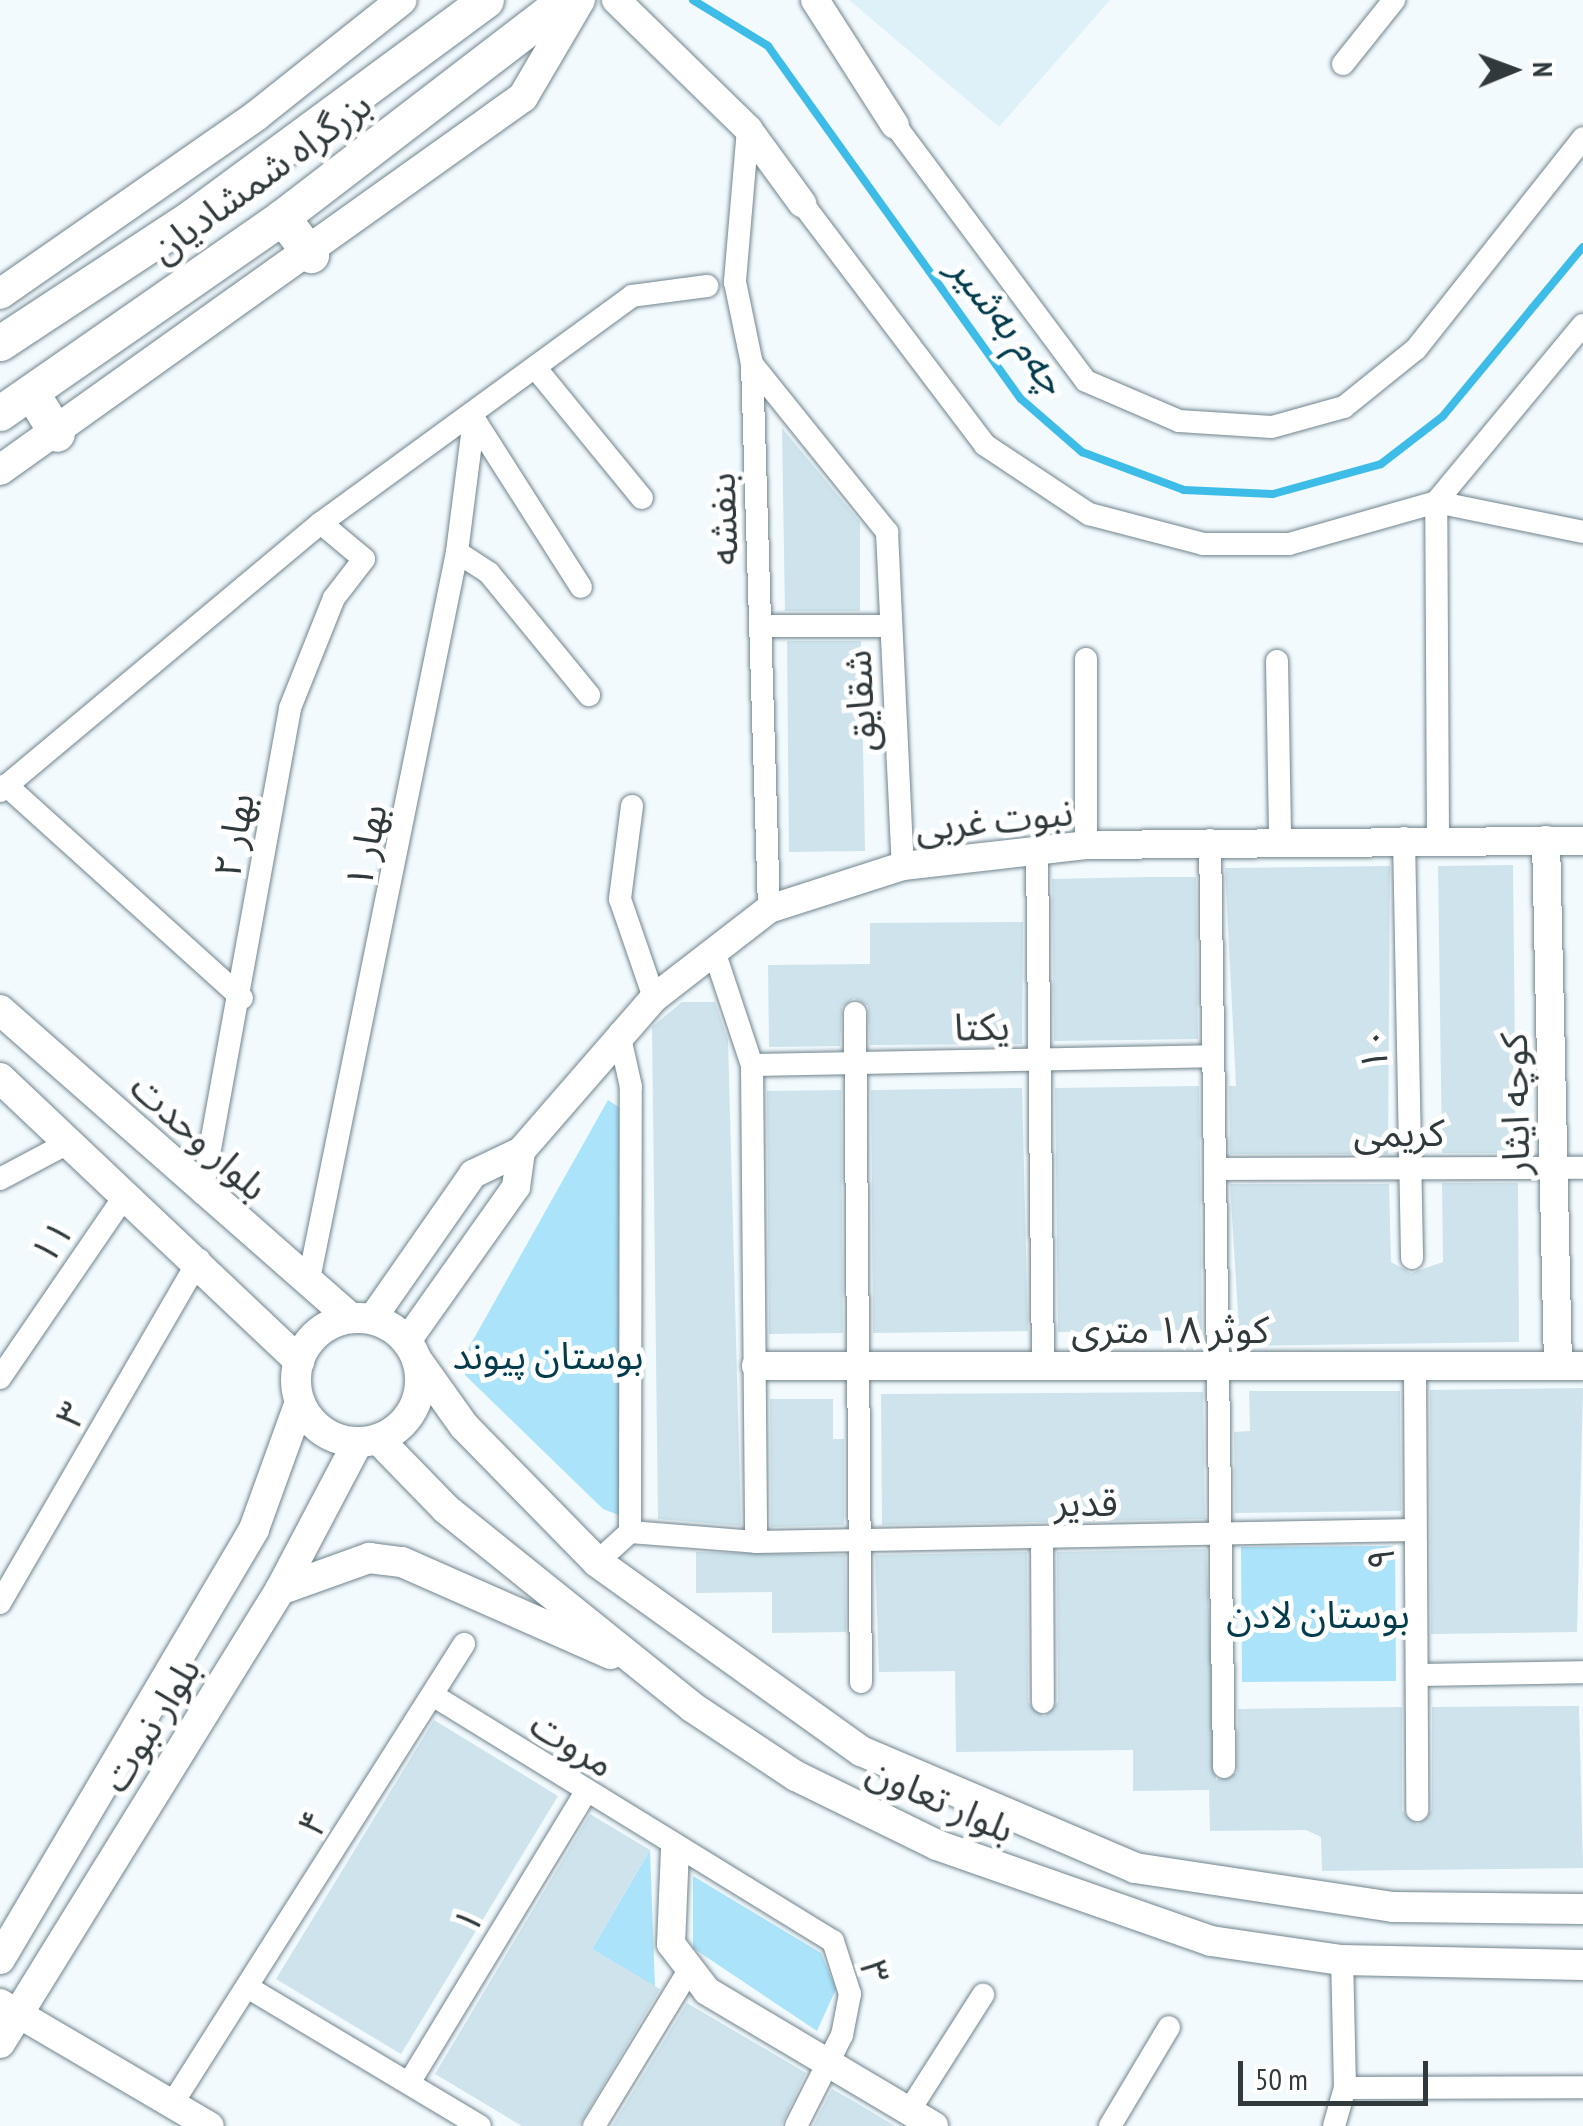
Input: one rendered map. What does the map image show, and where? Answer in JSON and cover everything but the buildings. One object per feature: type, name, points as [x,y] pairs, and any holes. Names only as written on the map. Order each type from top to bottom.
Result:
[{"type":"highway","name":"بزرگراه شمشادیان","points":[[0,343],[193,216],[486,0]]},
{"type":"highway","name":"بزرگراه شمشادیان","points":[[0,413],[282,217],[565,0]]},
{"type":"highway","points":[[282,217],[312,254]]},
{"type":"highway","points":[[31,392],[56,434]]},
{"type":"main road","points":[[0,294],[256,116],[402,0]]},
{"type":"main road","points":[[0,470],[312,254],[523,97],[580,0]]},
{"type":"main road","name":"بلوار وحدت","points":[[0,1010],[308,1284],[361,1318]]},
{"type":"main road","points":[[0,1078],[199,1260],[299,1361]]},
{"type":"main road","points":[[361,1318],[412,1350],[409,1416],[368,1441],[317,1426],[300,1402],[299,1361],[318,1332],[361,1318]]},
{"type":"main road","name":"بلوار تعاون","points":[[412,1350],[464,1426],[597,1562],[862,1751],[1135,1868],[1393,1907],[1583,1909]]},
{"type":"main road","name":"بلوار نبوت","points":[[0,1958],[254,1529],[300,1402]]},
{"type":"main road","name":"بلوار تعاون","points":[[368,1441],[637,1664],[796,1776],[937,1845],[1211,1941],[1342,1960],[1583,1965]]},
{"type":"main road","name":"بلوار نبوت","points":[[0,2043],[9,2008],[280,1590],[368,1441]]},
{"type":"main road","points":[[280,1590],[369,1558],[402,1562],[637,1664]]},
{"type":"street","points":[[616,0],[748,129],[986,444],[1089,514],[1203,544],[1289,544],[1436,502],[1583,532]]},
{"type":"street","points":[[815,0],[895,125],[1086,381],[1179,421],[1272,428],[1344,407],[1416,350],[1583,138]]},
{"type":"street","points":[[1343,64],[1394,0]]},
{"type":"street","name":"بنفشه","points":[[748,129],[735,282],[752,364],[769,909]]},
{"type":"street","points":[[242,998],[3,788],[321,523],[474,420],[632,296],[708,286]]},
{"type":"street","points":[[1438,839],[1436,502],[1583,324]]},
{"type":"street","name":"شقایق","points":[[752,364],[887,532],[902,866]]},
{"type":"street","points":[[538,371],[642,498]]},
{"type":"street","points":[[474,420],[582,587]]},
{"type":"street","name":"بهار ۱","points":[[308,1284],[457,552],[474,420]]},
{"type":"street","name":"بهار ۲","points":[[202,1193],[242,998],[290,708],[334,598],[364,560],[321,523]]},
{"type":"street","points":[[457,552],[489,573],[589,695]]},
{"type":"street","points":[[760,626],[891,626]]},
{"type":"street","points":[[1086,659],[1086,845]]},
{"type":"street","points":[[1277,661],[1280,840]]},
{"type":"street","points":[[632,806],[620,899],[654,998]]},
{"type":"street","name":"نبوت غربی","points":[[361,1318],[472,1174],[521,1152],[619,1033],[654,998],[769,909],[902,866],[1086,845],[1404,838],[1583,841]]},
{"type":"street","name":"۱۰","points":[[1404,838],[1412,1258]]},
{"type":"street","points":[[1210,840],[1224,1767]]},
{"type":"street","name":"کوچه ایثار","points":[[1546,840],[1553,1168],[1570,1366]]},
{"type":"street","points":[[1036,852],[1043,1366]]},
{"type":"street","points":[[715,954],[752,1065],[756,1542]]},
{"type":"street","points":[[855,1013],[861,1682]]},
{"type":"street","points":[[597,1562],[630,1532],[631,1087],[619,1033]]},
{"type":"street","name":"یکتا","points":[[752,1065],[1213,1056]]},
{"type":"street","points":[[0,1179],[70,1142]]},
{"type":"street","name":"نبوت غربی","points":[[412,1350],[516,1187],[521,1152]]},
{"type":"street","name":"کریمی","points":[[1215,1169],[1583,1168]]},
{"type":"street","name":"۱۱","points":[[0,1378],[126,1194]]},
{"type":"street","name":"۳","points":[[0,1603],[199,1260]]},
{"type":"street","name":"کوثر ۱۸ متری","points":[[756,1366],[1570,1366]]},
{"type":"street","name":"۹","points":[[1415,1366],[1416,1810]]},
{"type":"street","name":"قدیر","points":[[630,1532],[756,1542],[1415,1530]]},
{"type":"street","points":[[1042,1537],[1044,1702]]},
{"type":"street","name":"۴","points":[[172,2104],[464,1644]]},
{"type":"street","points":[[1417,1674],[1583,1672]]},
{"type":"street","name":"مروت","points":[[434,1696],[675,1848]]},
{"type":"street","name":"۱","points":[[409,2083],[585,1793]]},
{"type":"street","points":[[675,1848],[672,1944],[706,1991],[934,2126]]},
{"type":"street","name":"۳","points":[[675,1848],[833,1941],[850,1994],[830,2064],[796,2126]]},
{"type":"street","points":[[1334,2126],[1345,2088],[1342,1960]]},
{"type":"street","points":[[594,2126],[690,1969]]},
{"type":"street","points":[[249,1988],[480,2126]]},
{"type":"street","points":[[909,2111],[983,1995]]},
{"type":"street","points":[[9,2008],[210,2126]]},
{"type":"street","points":[[1110,2126],[1168,2027]]},
{"type":"street","points":[[1345,2088],[1583,2086]]},
{"type":"shaded area","points":[[849,0],[1110,0],[999,127]]},
{"type":"green space","name":"بوستان پیوند","points":[[608,1100],[620,1108],[621,1516],[603,1509],[465,1375],[468,1349]]},
{"type":"green space","name":"بوستان لادن","points":[[1395,1546],[1396,1681],[1242,1682],[1241,1547]]},
{"type":"green space","points":[[650,1850],[655,1987],[592,1949]]},
{"type":"green space","points":[[693,1876],[821,1953],[836,1989],[817,2031],[693,1948]]},
{"type":"waterway","name":"چەم بەشیر","points":[[693,0],[768,46],[1021,399],[1082,452],[1184,490],[1273,494],[1381,464],[1443,416],[1583,247]]}]
